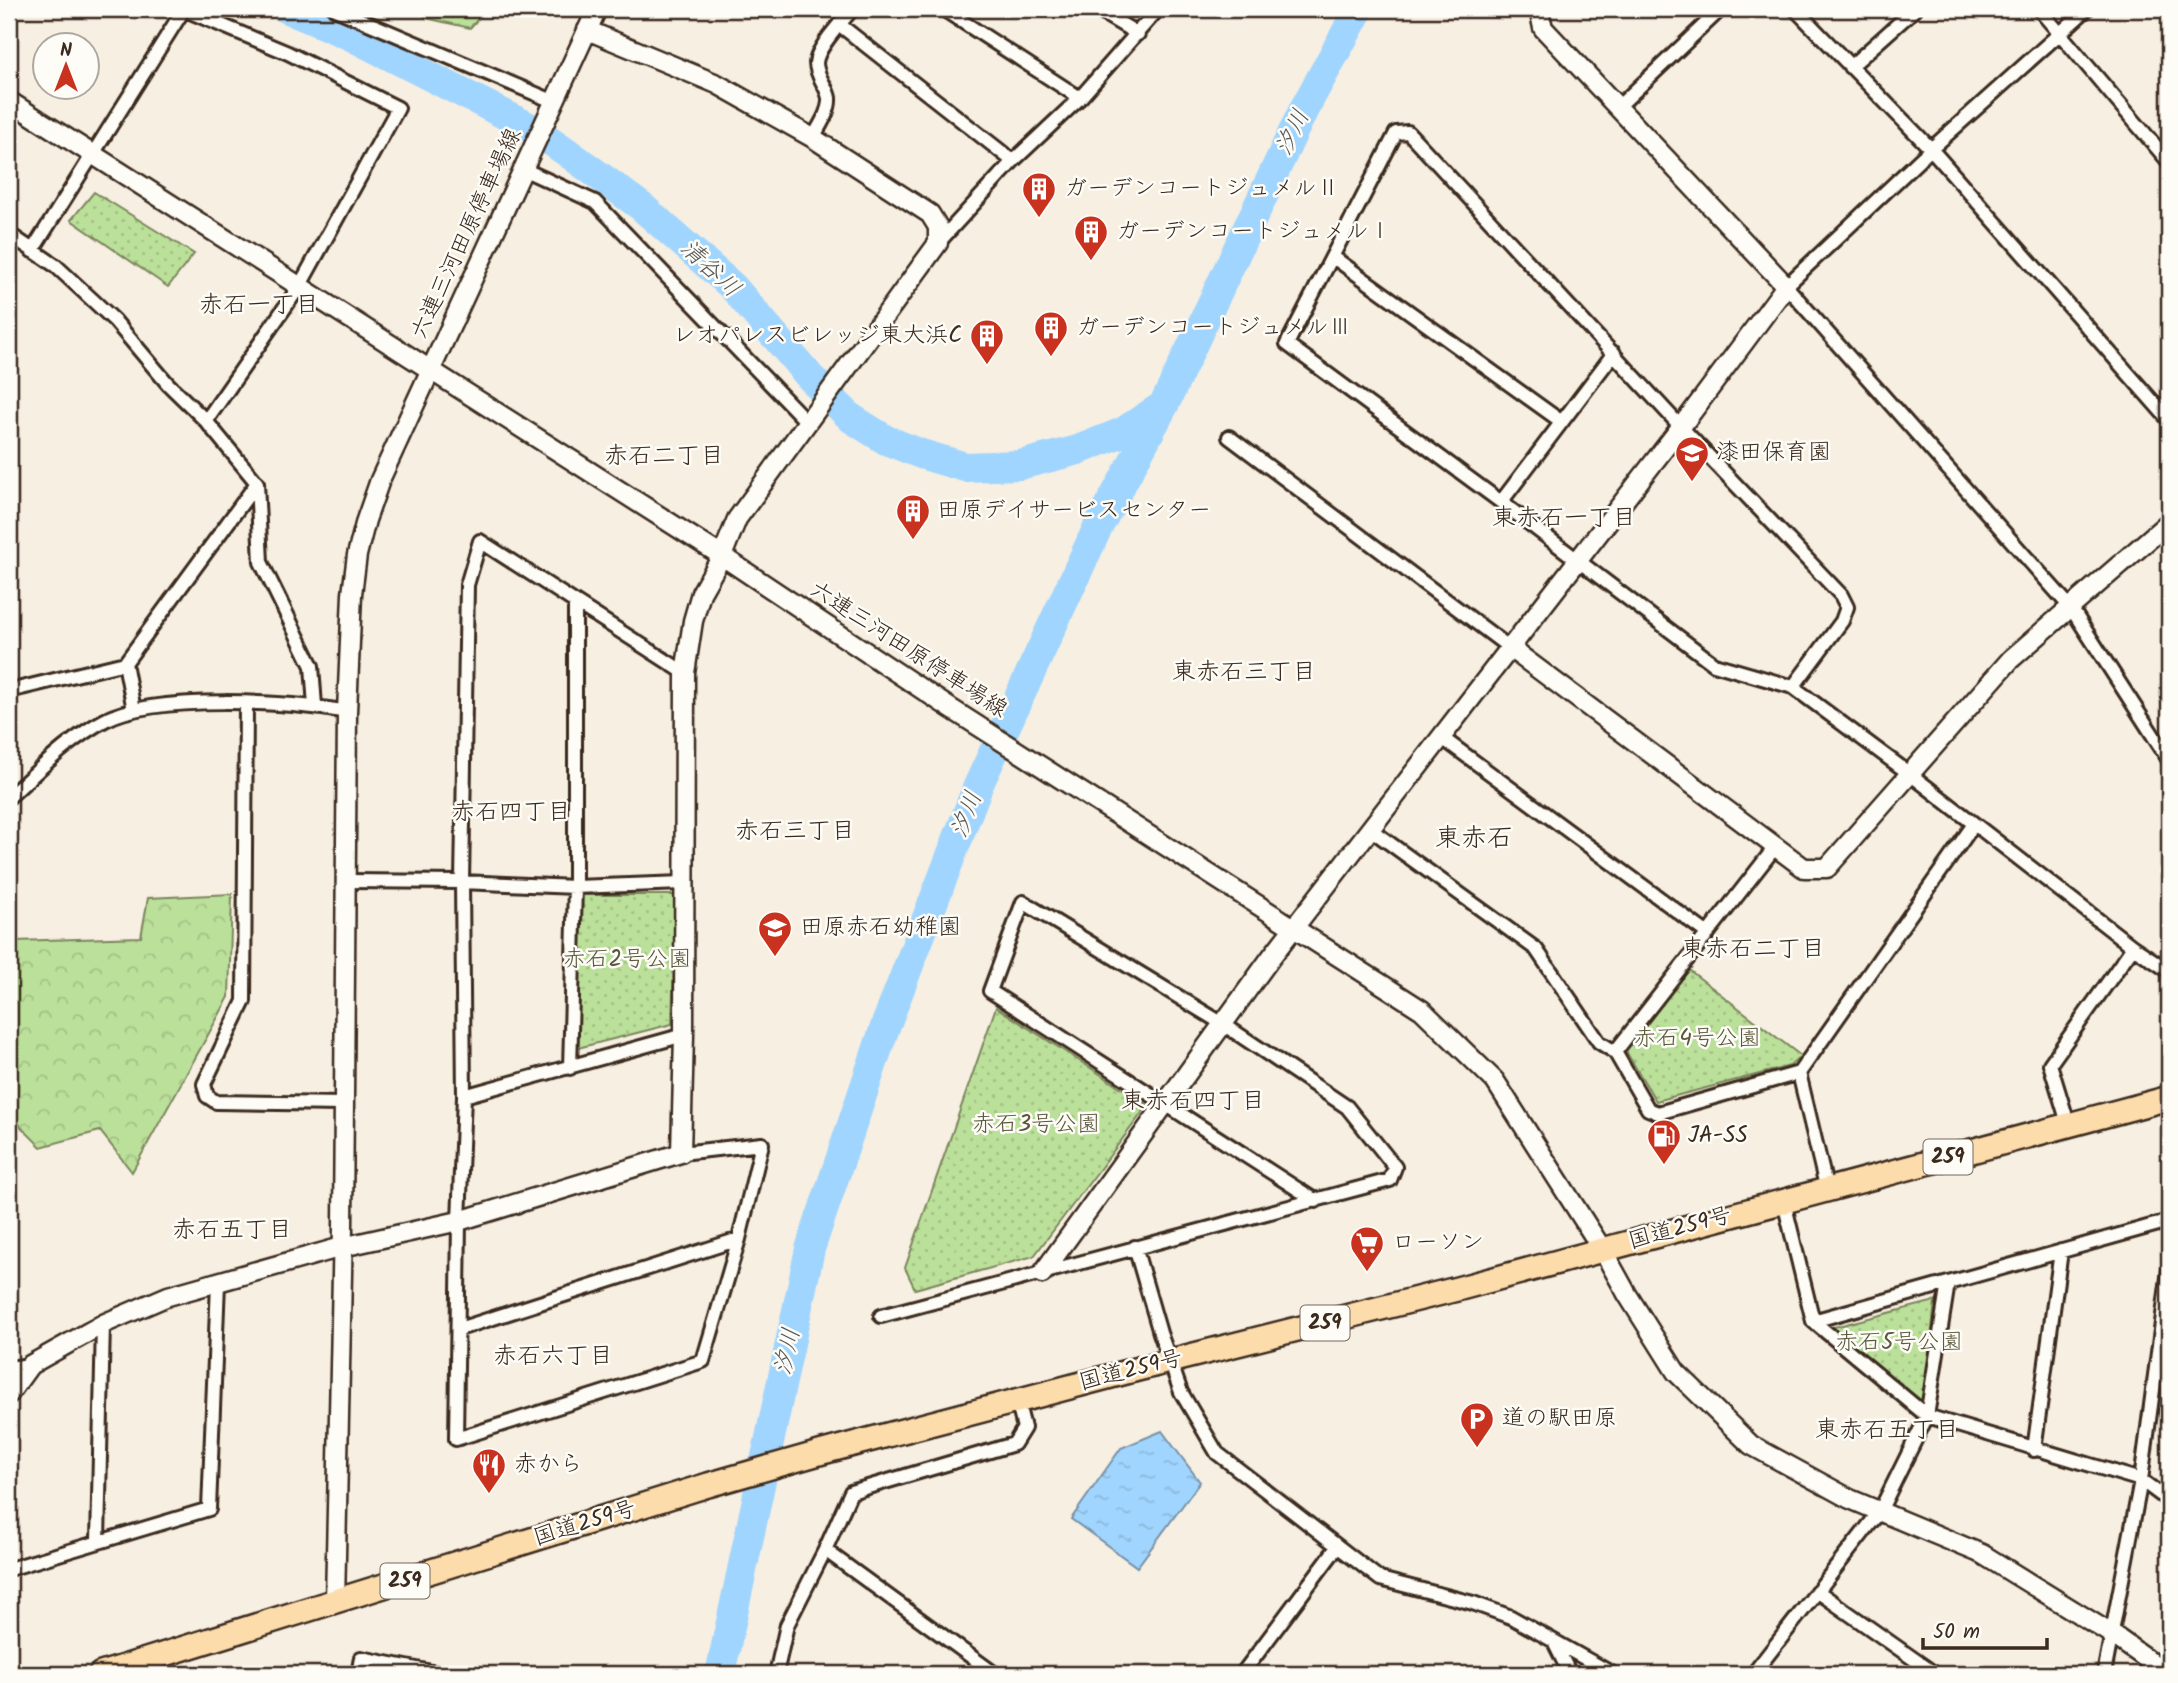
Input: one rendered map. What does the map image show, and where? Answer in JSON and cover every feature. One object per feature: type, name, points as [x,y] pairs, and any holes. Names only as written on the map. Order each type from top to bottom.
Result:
[{"type":"highway","name":"国道259号","points":[[101,1674],[708,1485],[823,1452],[1017,1400],[1444,1293],[2169,1098]]},
{"type":"street","points":[[32,251],[184,9],[288,54],[398,108],[299,287],[206,421]]},
{"type":"street","points":[[335,9],[552,108]]},
{"type":"street","name":"六連三河田原停車場線","points":[[597,9],[430,372],[722,556],[966,718],[1422,1010],[1495,1081],[1602,1249],[1676,1372],[1751,1445],[1850,1499],[1982,1554],[2113,1635],[2168,1674]]},
{"type":"street","points":[[813,138],[827,111],[829,97],[818,74],[816,61],[820,50],[852,9]]},
{"type":"street","points":[[943,9],[1080,98]]},
{"type":"street","points":[[1096,9],[1138,34]]},
{"type":"street","points":[[681,1153],[685,673],[693,621],[701,593],[744,509],[938,243],[1013,161],[1080,98],[1158,9]]},
{"type":"street","points":[[1539,9],[1543,28],[1786,286],[2071,608],[2169,760]]},
{"type":"street","points":[[1618,107],[1721,9]]},
{"type":"street","points":[[1796,9],[1931,149],[2169,420]]},
{"type":"street","points":[[1850,67],[1914,9]]},
{"type":"street","points":[[2039,9],[2169,162]]},
{"type":"street","points":[[1042,1274],[1223,1024],[1786,286],[1931,149],[2087,9]]},
{"type":"street","points":[[840,25],[1013,161]]},
{"type":"street","points":[[587,30],[717,84],[813,138],[930,214],[938,227],[938,243]]},
{"type":"street","points":[[9,101],[430,372],[380,480],[360,543],[352,594],[347,712],[342,1247],[335,1602]]},
{"type":"street","points":[[1793,687],[1842,621],[1847,607],[1841,596],[1408,132],[1396,133],[1287,344],[1714,664],[1793,687],[2133,947],[2169,971]]},
{"type":"street","points":[[525,165],[595,202],[808,423]]},
{"type":"street","points":[[9,234],[56,266],[114,320],[169,384],[206,421],[257,483],[261,562],[312,666],[315,706]]},
{"type":"street","points":[[1333,257],[1562,422]]},
{"type":"street","points":[[1501,502],[1614,353]]},
{"type":"street","points":[[1229,437],[1804,868],[1827,868],[2011,659],[2169,522]]},
{"type":"street","points":[[9,691],[125,663],[257,483]]},
{"type":"street","points":[[9,1368],[30,1365],[103,1324],[168,1296],[342,1247],[458,1221],[681,1153],[762,1144],[739,1239],[703,1362],[456,1439],[458,1221],[464,1096],[462,882],[467,585],[480,541],[685,673]]},
{"type":"street","points":[[570,1068],[575,887],[575,603]]},
{"type":"street","points":[[125,663],[134,710]]},
{"type":"street","points":[[9,797],[59,751],[105,720],[134,710],[172,704],[246,704],[315,706],[347,712]]},
{"type":"street","points":[[246,704],[244,1000],[204,1084],[207,1096],[216,1102],[342,1104]]},
{"type":"street","points":[[1441,737],[1708,934]]},
{"type":"street","points":[[1370,829],[1536,949],[1599,1042],[1615,1052],[1648,1109],[1658,1113],[1798,1073],[1974,824]]},
{"type":"street","points":[[1615,1052],[1776,846]]},
{"type":"street","points":[[346,881],[575,887],[683,883]]},
{"type":"street","points":[[881,1316],[1316,1201],[1390,1180],[1395,1167],[1347,1107],[1223,1024],[1023,902],[990,991],[1316,1201]]},
{"type":"street","points":[[2068,1123],[2050,1064],[2133,947]]},
{"type":"street","points":[[464,1096],[684,1035]]},
{"type":"street","points":[[1798,1073],[1827,1190]]},
{"type":"street","points":[[1784,1202],[1813,1321],[1927,1416],[2141,1480],[2169,1501]]},
{"type":"street","points":[[1813,1321],[2169,1221]]},
{"type":"street","points":[[458,1329],[739,1239]]},
{"type":"street","points":[[1135,1247],[1181,1392],[1217,1454],[1380,1579],[1472,1603],[1511,1617],[1613,1674]]},
{"type":"street","points":[[2034,1450],[2061,1251]]},
{"type":"street","points":[[2104,1674],[2141,1480],[2166,1312],[2169,1270]]},
{"type":"street","points":[[9,1569],[209,1509],[218,1283]]},
{"type":"street","points":[[1753,1674],[1880,1511],[1927,1416],[1948,1283]]},
{"type":"street","points":[[98,1541],[103,1324]]},
{"type":"street","points":[[9,1394],[30,1365]]},
{"type":"street","points":[[776,1674],[787,1625],[825,1550],[850,1492],[1014,1444],[1024,1428],[1017,1400]]},
{"type":"street","points":[[1242,1674],[1337,1547]]},
{"type":"street","points":[[825,1550],[995,1674]]},
{"type":"street","points":[[1817,1591],[1935,1674]]},
{"type":"street","points":[[1553,1641],[1570,1674]]},
{"type":"street","points":[[358,1674],[361,1658],[442,1674]]},
{"type":"green space","points":[[420,9],[487,9],[470,28],[426,18]]},
{"type":"green space","points":[[94,192],[194,254],[168,287],[71,220]]},
{"type":"green space","points":[[232,894],[229,997],[132,1172],[100,1131],[41,1147],[20,1126],[9,1101],[9,948],[15,941],[141,937],[148,898]]},
{"type":"green space","name":"赤石2号公園","points":[[582,895],[676,895],[672,1024],[578,1048]]},
{"type":"green space","name":"赤石4号公園","points":[[1689,970],[1801,1056],[1790,1066],[1656,1101],[1625,1050]]},
{"type":"green space","name":"赤石3号公園","points":[[996,1007],[1148,1105],[1034,1256],[915,1289],[905,1268]]},
{"type":"green space","name":"赤石5号公園","points":[[1935,1301],[1924,1405],[1830,1328]]},
{"type":"water","points":[[1162,1431],[1200,1482],[1137,1567],[1071,1519],[1121,1448]]},
{"type":"waterway","name":"清谷川","points":[[287,9],[351,36],[535,130],[568,153],[642,207],[733,287],[810,377],[851,418],[886,440],[965,467],[1020,465],[1078,450],[1123,432],[1161,407]]},
{"type":"waterway","name":"汐川","points":[[720,1674],[810,1249],[885,1027],[978,786],[1098,527],[1164,405],[1304,109],[1359,9]]},
{"type":"place","name":"ガーデンコートジュメルⅡ","points":[[1039,219]]},
{"type":"place","name":"ガーデンコートジュメルⅠ","points":[[1091,262]]},
{"type":"place","name":"ガーデンコートジュメルⅢ","points":[[1051,358]]},
{"type":"place","name":"レオパレスビレッジ東大浜C","points":[[987,366]]},
{"type":"place","name":"漆田保育園","points":[[1692,483]]},
{"type":"place","name":"田原デイサービスセンター","points":[[913,541]]},
{"type":"place","name":"田原赤石幼稚園","points":[[775,958]]},
{"type":"place","name":"JA-SS","points":[[1664,1166]]},
{"type":"place","name":"ローソン","points":[[1367,1273]]},
{"type":"place","name":"道の駅田原","points":[[1477,1449]]},
{"type":"place","name":"赤から","points":[[489,1495]]},
{"type":"district","name":"赤石一丁目","points":[[259,305]]},
{"type":"district","name":"赤石二丁目","points":[[664,456]]},
{"type":"district","name":"東赤石一丁目","points":[[1564,518]]},
{"type":"district","name":"東赤石三丁目","points":[[1244,672]]},
{"type":"district","name":"赤石四丁目","points":[[511,812]]},
{"type":"district","name":"赤石三丁目","points":[[795,831]]},
{"type":"district","name":"東赤石","points":[[1474,839]]},
{"type":"district","name":"東赤石二丁目","points":[[1753,949]]},
{"type":"district","name":"東赤石四丁目","points":[[1193,1101]]},
{"type":"district","name":"赤石五丁目","points":[[232,1230]]},
{"type":"district","name":"赤石六丁目","points":[[553,1356]]},
{"type":"district","name":"東赤石五丁目","points":[[1887,1430]]}]
